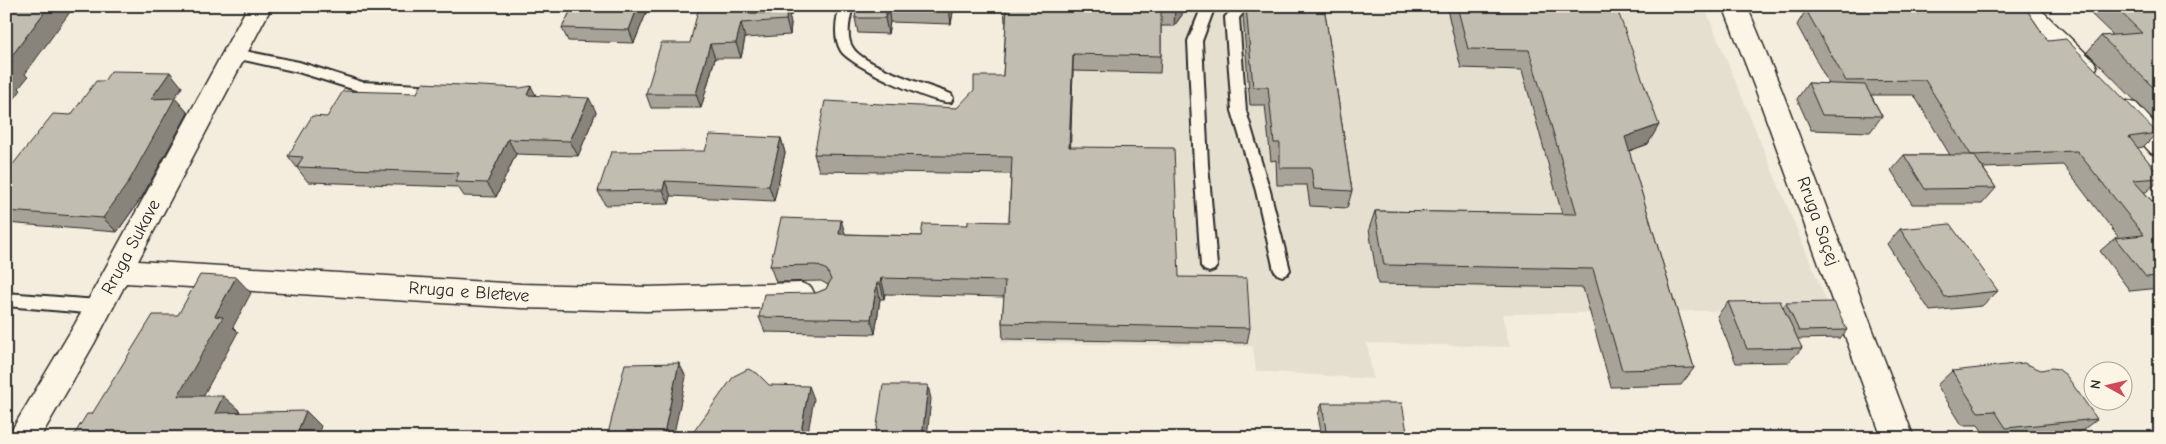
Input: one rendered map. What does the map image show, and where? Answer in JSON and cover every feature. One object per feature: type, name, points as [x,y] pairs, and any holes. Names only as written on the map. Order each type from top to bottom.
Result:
[{"type":"street","name":"Rruga Sukave","points":[[23,438],[98,308],[260,6]]},
{"type":"street","points":[[741,6],[749,16],[757,20],[778,19]]},
{"type":"street","name":"Rruga Saçej","points":[[1735,6],[1769,91],[1898,438]]},
{"type":"street","points":[[2022,6],[2106,88],[2160,146]]},
{"type":"street","name":"Rruga e Bleteve","points":[[118,271],[521,296],[646,299],[820,294]]},
{"type":"lane","points":[[848,6],[842,34],[849,54],[872,68],[946,98]]},
{"type":"lane","points":[[1209,6],[1195,41],[1201,165],[1209,266]]},
{"type":"lane","points":[[1243,6],[1232,17],[1239,111],[1263,190],[1282,270]]},
{"type":"lane","points":[[235,54],[300,67],[362,87],[450,92]]},
{"type":"lane","points":[[6,299],[98,308]]},
{"type":"shaded area","points":[[1093,6],[1704,6],[1830,309],[1502,314],[1510,347],[1367,343],[1373,379],[1256,371],[1253,346],[1001,343],[1013,174],[954,173],[959,125],[1072,108],[1080,14]]},
{"type":"building","points":[[6,6],[49,6],[8,61],[13,61],[6,70]]},
{"type":"building","points":[[573,6],[638,6],[629,30],[562,28]]},
{"type":"building","points":[[699,6],[735,6],[750,13],[775,14],[784,12],[787,8],[786,20],[741,23],[736,43],[710,44],[696,94],[646,94],[661,43],[690,43]]},
{"type":"building","points":[[857,6],[888,6],[885,18],[855,18]]},
{"type":"building","points":[[888,6],[949,6],[949,8]]},
{"type":"building","points":[[1007,6],[1177,6],[1175,9],[1161,9],[1161,56],[1073,54],[1069,147],[1174,148],[1179,277],[1247,278],[1250,328],[1002,323],[1005,281],[881,278],[880,283],[877,283],[871,319],[759,317],[764,294],[816,293],[826,289],[831,280],[827,270],[816,265],[770,266],[781,218],[841,220],[839,234],[921,236],[923,224],[968,225],[968,221],[1009,222],[1012,157],[814,154],[825,101],[957,108],[974,90],[974,76],[1003,76]]},
{"type":"building","points":[[1246,6],[1324,6],[1352,191],[1314,189],[1311,168],[1280,168],[1280,143],[1274,143],[1268,87],[1253,87]]},
{"type":"building","points":[[1457,6],[1616,6],[1659,125],[1625,137],[1694,368],[1622,370],[1593,269],[1384,265],[1375,211],[1577,214],[1529,50],[1468,49]]},
{"type":"building","points":[[1882,6],[2024,6],[2048,41],[2066,39],[2157,133],[2129,137],[2160,176],[2160,178],[2133,180],[2160,210],[2160,276],[2146,277],[2115,238],[2144,235],[2077,151],[1971,155],[1925,80],[1846,81],[1806,10]]},
{"type":"building","points":[[2114,6],[2157,6],[2160,9],[2160,94],[2101,36],[2142,33]]},
{"type":"building","points":[[111,71],[170,72],[151,99],[175,98],[128,183],[103,218],[6,211],[6,173],[53,114],[71,115],[96,81],[104,81]]},
{"type":"building","points":[[422,83],[520,88],[531,86],[527,95],[589,98],[570,141],[508,139],[487,183],[455,182],[459,173],[297,167],[303,157],[288,156],[312,116],[327,117],[343,91],[417,93]]},
{"type":"building","points":[[1808,83],[1865,85],[1882,116],[1822,115]]},
{"type":"building","points":[[710,135],[781,138],[769,186],[665,181],[663,190],[598,191],[611,152],[705,151]]},
{"type":"building","points":[[1904,155],[1974,155],[1996,188],[1925,189]]},
{"type":"building","points":[[1950,224],[1998,291],[1945,297],[1900,229]]},
{"type":"building","points":[[200,275],[236,277],[215,316],[223,317],[178,396],[223,396],[215,413],[306,411],[295,438],[72,438],[87,414],[92,414],[153,315],[178,315]]},
{"type":"building","points":[[1780,301],[1802,348],[1747,349],[1728,302]]},
{"type":"building","points":[[1834,302],[1847,330],[1799,331],[1786,303]]},
{"type":"building","points":[[679,363],[663,438],[607,438],[625,364]]},
{"type":"building","points":[[2024,363],[2041,370],[2058,369],[2066,375],[2084,401],[2084,412],[2092,412],[2097,419],[2006,428],[1995,411],[1978,412],[1952,371]]},
{"type":"building","points":[[748,369],[757,373],[769,385],[809,386],[800,438],[689,438],[734,376]]},
{"type":"building","points":[[883,385],[928,385],[922,438],[875,438]]},
{"type":"building","points":[[1322,403],[1402,403],[1408,438],[1327,438]]}]
